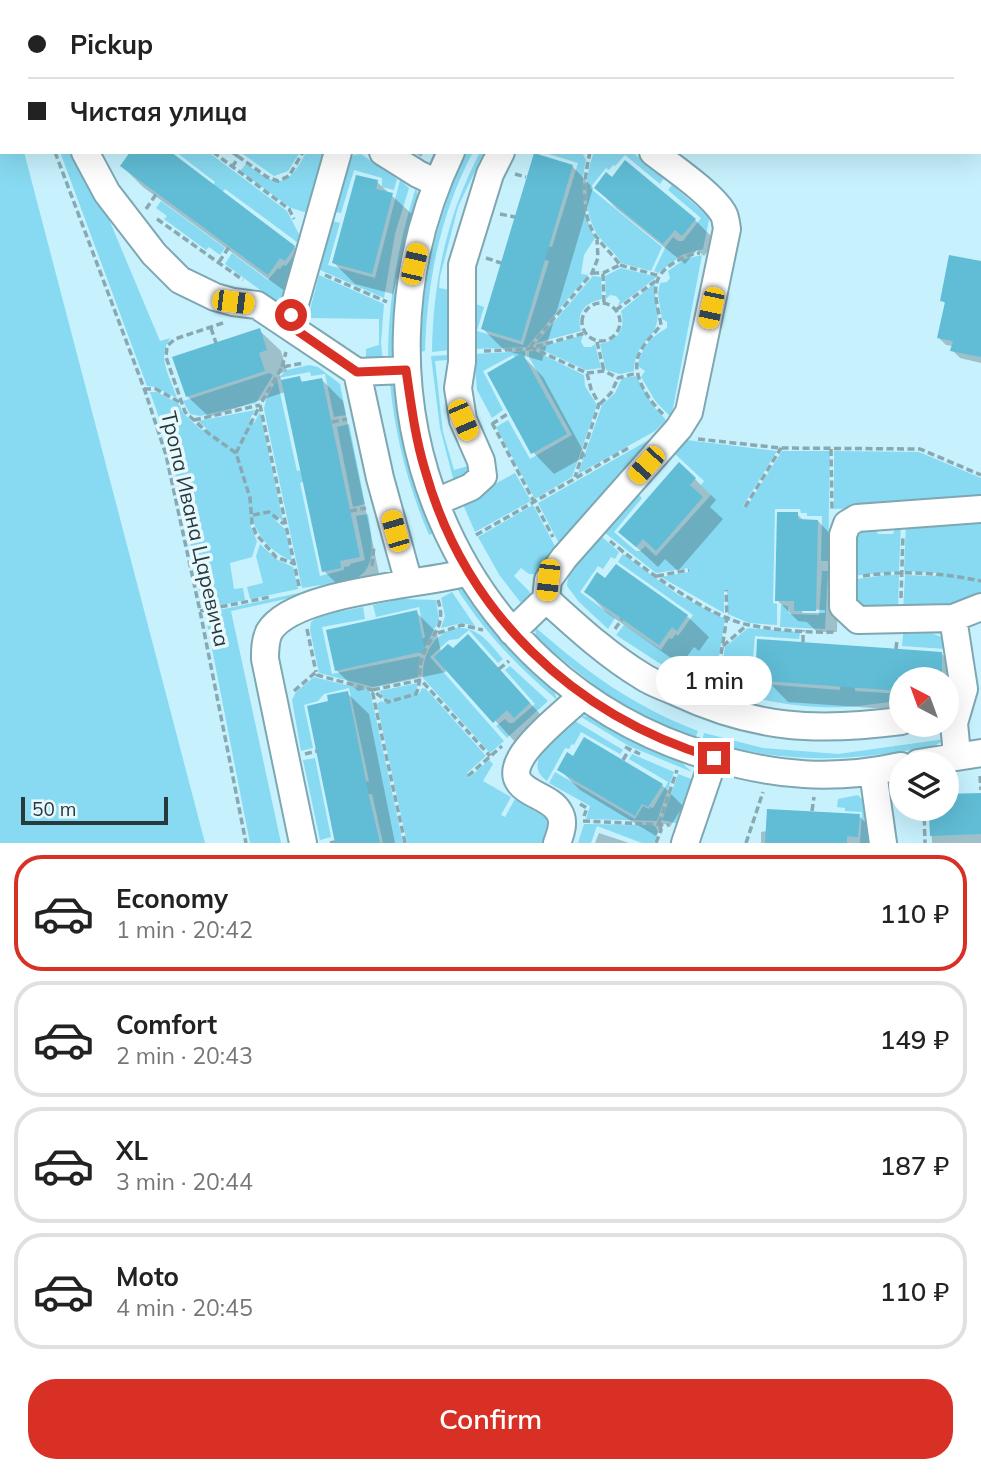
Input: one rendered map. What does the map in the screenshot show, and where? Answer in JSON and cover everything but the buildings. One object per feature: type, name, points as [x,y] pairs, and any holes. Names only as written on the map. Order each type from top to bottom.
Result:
[{"type":"street","points":[[86,154],[107,193],[154,254],[180,280],[215,297],[257,305],[357,372],[406,370]]},
{"type":"street","points":[[289,325],[337,154]]},
{"type":"street","points":[[386,154],[437,183]]},
{"type":"street","points":[[450,154],[437,183],[414,264],[397,310],[416,433],[425,470],[453,545],[488,602],[512,632],[582,696],[617,718],[652,735],[714,758],[790,775],[873,772],[889,769]]},
{"type":"street","points":[[512,632],[546,599],[548,580],[564,558],[674,424],[689,412],[727,229],[726,220],[717,205],[655,154]]},
{"type":"street","points":[[436,502],[471,487],[482,476],[481,461],[463,420],[458,388],[462,362],[462,265],[490,174],[505,162]]},
{"type":"street","points":[[357,372],[380,478],[409,583]]},
{"type":"street","points":[[981,509],[856,518],[846,524],[843,535],[843,606],[858,620],[953,618],[981,607]]},
{"type":"street","points":[[303,843],[265,659],[265,645],[269,633],[286,615],[304,606],[469,572]]},
{"type":"street","points":[[546,599],[599,645],[643,677],[709,707],[778,725],[823,728],[889,722]]},
{"type":"street","points":[[953,618],[964,689],[959,700]]},
{"type":"street","points":[[568,838],[560,813],[552,804],[523,788],[518,779],[518,767],[526,751],[582,696]]},
{"type":"street","points":[[959,733],[969,754]]},
{"type":"street","points":[[685,843],[714,758]]},
{"type":"street","points":[[873,772],[883,843]]},
{"type":"path","name":"Тропа Ивана Царевича","points":[[56,154],[166,455],[246,843]]},
{"type":"path","points":[[216,154],[289,209],[295,220]]},
{"type":"path","points":[[234,154],[267,177],[278,181],[289,176],[302,154]]},
{"type":"path","points":[[590,154],[584,178],[585,203],[589,222],[597,238],[611,251],[620,265],[658,278]]},
{"type":"path","points":[[232,167],[239,158]]},
{"type":"path","points":[[505,162],[526,177]]},
{"type":"path","points":[[144,202],[142,205],[145,211],[157,193]]},
{"type":"path","points":[[500,203],[497,213],[514,217]]},
{"type":"path","points":[[155,218],[247,283]]},
{"type":"path","points":[[482,351],[527,349],[592,273],[598,258],[597,238]]},
{"type":"path","points":[[481,267],[487,246]]},
{"type":"path","points":[[219,262],[229,247]]},
{"type":"path","points":[[616,310],[677,260],[705,252]]},
{"type":"path","points":[[310,253],[321,256],[318,271],[397,310]]},
{"type":"path","points":[[484,258],[501,262]]},
{"type":"path","points":[[592,273],[603,273],[620,265]]},
{"type":"path","points":[[603,273],[604,303]]},
{"type":"path","points":[[658,278],[656,296],[661,324],[640,350],[637,373],[654,403],[685,438],[781,448],[920,449],[981,475]]},
{"type":"path","points":[[604,303],[616,310],[620,316],[619,329],[607,340],[597,342],[584,333],[584,313],[594,304],[604,303]]},
{"type":"path","points":[[234,320],[175,339],[167,346],[166,357],[185,412],[236,453],[256,534],[268,550],[295,564]]},
{"type":"path","points":[[211,327],[216,343]]},
{"type":"path","points":[[530,346],[584,333]]},
{"type":"path","points":[[597,342],[604,371]]},
{"type":"path","points":[[530,346],[587,373],[604,371],[618,377],[637,373]]},
{"type":"path","points":[[236,453],[282,367],[313,362]]},
{"type":"path","points":[[587,373],[599,404]]},
{"type":"path","points":[[574,479],[599,404],[611,393],[618,377]]},
{"type":"path","points":[[144,389],[156,389],[182,404]]},
{"type":"path","points":[[194,420],[260,405]]},
{"type":"path","points":[[260,405],[300,591]]},
{"type":"path","points":[[486,413],[564,558]]},
{"type":"path","points":[[492,424],[509,413]]},
{"type":"path","points":[[332,422],[349,418]]},
{"type":"path","points":[[474,536],[638,443]]},
{"type":"path","points":[[744,508],[781,448]]},
{"type":"path","points":[[350,511],[368,508],[370,518]]},
{"type":"path","points":[[253,515],[269,512],[286,525]]},
{"type":"path","points":[[896,649],[904,516]]},
{"type":"path","points":[[371,576],[374,537]]},
{"type":"path","points":[[609,540],[655,576],[727,617],[747,625],[840,632]]},
{"type":"path","points":[[655,576],[689,570]]},
{"type":"path","points":[[843,578],[902,573],[944,575],[981,581]]},
{"type":"path","points":[[715,690],[727,617],[726,590]]},
{"type":"path","points":[[200,611],[275,596]]},
{"type":"path","points":[[289,698],[294,690],[316,672],[317,675],[372,690],[388,702],[416,694],[421,680],[420,665],[424,652],[442,622],[438,597]]},
{"type":"path","points":[[611,635],[622,619]]},
{"type":"path","points":[[436,634],[461,625],[483,630]]},
{"type":"path","points":[[723,646],[747,625]]},
{"type":"path","points":[[803,630],[803,642]]},
{"type":"path","points":[[499,668],[509,661]]},
{"type":"path","points":[[372,690],[421,680]]},
{"type":"path","points":[[421,680],[487,758],[468,776]]},
{"type":"path","points":[[372,690],[405,843]]},
{"type":"path","points":[[623,760],[629,749]]},
{"type":"path","points":[[656,843],[661,830],[659,824],[677,769]]},
{"type":"path","points":[[980,776],[981,790]]},
{"type":"path","points":[[746,843],[763,791]]},
{"type":"path","points":[[812,811],[814,797]]},
{"type":"path","points":[[568,838],[583,821],[587,808],[576,801]]},
{"type":"path","points":[[583,821],[659,824]]},
{"type":"path","points":[[924,821],[925,843]]},
{"type":"shaded area","points":[[0,154],[25,154],[205,843],[0,843]]},
{"type":"shaded area","points":[[61,154],[75,154],[103,205],[160,341],[171,338],[166,345],[164,359],[177,398],[147,386]]},
{"type":"shaded area","points":[[179,154],[211,154],[287,211],[304,244],[284,301],[279,304],[225,264],[232,253],[268,280],[278,268],[286,266],[301,245],[225,189],[218,197],[210,190],[215,182]]},
{"type":"shaded area","points":[[243,154],[299,154],[288,171],[274,176]]},
{"type":"shaded area","points":[[305,154],[327,154],[311,214],[291,208],[240,171],[246,164],[265,177],[280,181],[287,179]]},
{"type":"shaded area","points":[[361,154],[397,179],[394,190],[382,187],[382,178],[354,170],[341,213],[336,212],[350,159]]},
{"type":"shaded area","points":[[466,154],[472,154],[452,200],[437,249],[425,351],[420,352],[424,300],[433,249],[456,176]]},
{"type":"shaded area","points":[[479,154],[483,154],[458,207],[440,277],[439,288],[450,290],[450,350],[432,352],[435,300],[444,249],[459,200]]},
{"type":"shaded area","points":[[549,154],[583,154],[586,160],[583,200],[595,238],[584,255],[581,274],[588,275],[527,347],[474,349],[476,304],[484,307],[477,331],[523,345],[549,261],[539,258],[544,245],[552,247],[578,163]]},
{"type":"shaded area","points":[[593,154],[634,154],[664,178],[660,184],[625,155],[615,166],[609,170],[606,168],[590,188],[662,247],[651,271],[621,263],[594,229],[586,196]]},
{"type":"shaded area","points":[[400,180],[409,188],[395,234],[384,298],[320,270],[333,221],[340,223],[328,265],[375,278]]},
{"type":"shaded area","points":[[672,185],[707,215],[709,220],[703,249],[682,255],[658,273],[654,271],[673,237],[683,241],[701,218],[668,190]]},
{"type":"shaded area","points":[[416,187],[417,203],[401,259],[394,322],[394,353],[388,360],[395,273]]},
{"type":"shaded area","points":[[161,201],[225,248],[220,255],[209,247],[206,250],[164,219],[167,216],[156,208]]},
{"type":"shaded area","points":[[702,255],[670,416],[656,402],[641,377],[645,371],[638,366],[648,343],[667,328],[667,322],[662,319],[658,294],[660,283],[667,282],[670,278],[668,271],[685,259]]},
{"type":"shaded area","points":[[621,268],[657,277],[618,306],[620,301],[616,296],[610,295],[606,299],[605,276]]},
{"type":"shaded area","points":[[319,275],[384,304],[381,342],[383,363],[366,361],[366,349],[379,345],[379,319],[311,318],[309,314]]},
{"type":"shaded area","points":[[593,276],[601,277],[602,299],[590,303],[583,310],[580,319],[581,331],[536,343]]},
{"type":"shaded area","points":[[655,283],[657,322],[638,353],[634,371],[620,374],[606,370],[600,344],[616,337],[622,324],[621,311]]},
{"type":"shaded area","points":[[583,335],[581,342],[584,347],[595,344],[601,368],[586,370],[538,348]]},
{"type":"shaded area","points":[[525,351],[525,359],[518,362],[513,355],[483,371],[503,410],[492,418],[477,390],[474,354]]},
{"type":"shaded area","points":[[529,351],[535,351],[584,375],[585,386],[597,405],[572,477],[535,499],[496,427],[508,420],[530,459],[572,435],[529,357]]},
{"type":"shaded area","points":[[450,355],[447,360],[435,361],[443,432],[454,470],[468,466],[469,476],[454,482],[440,428],[431,356]]},
{"type":"shaded area","points":[[309,365],[318,367],[340,384],[346,415],[334,417],[325,374],[311,376],[310,372],[278,378],[287,370]]},
{"type":"shaded area","points":[[269,373],[273,375],[256,403],[200,416],[190,414],[183,401]]},
{"type":"shaded area","points":[[636,376],[654,407],[666,420],[655,431],[578,474],[602,405],[615,393],[622,378]]},
{"type":"shaded area","points":[[277,379],[297,471],[306,469],[308,480],[300,483],[320,576],[344,570],[344,567],[350,564],[365,560],[356,516],[368,514],[371,557],[364,572],[358,577],[302,588],[264,409],[266,399]]},
{"type":"shaded area","points":[[390,383],[395,389],[409,462],[434,533],[429,535],[404,460]]},
{"type":"shaded area","points":[[150,392],[157,392],[179,404],[183,413],[201,430],[207,429],[198,421],[255,410],[250,419],[254,423],[260,412],[283,521],[274,514],[275,520],[285,529],[292,561],[274,551],[261,537],[254,524],[250,525],[257,541],[252,557],[230,563],[234,589],[243,588],[245,600],[203,609],[175,472]]},
{"type":"shaded area","points":[[349,424],[365,504],[353,507],[337,427]]},
{"type":"shaded area","points":[[661,433],[561,547],[538,503]]},
{"type":"shaded area","points":[[686,440],[777,451],[743,506],[746,508],[782,451],[830,451],[828,561],[821,561],[822,516],[807,516],[807,513],[801,513],[800,509],[775,509],[773,603],[777,604],[777,625],[749,623],[728,614],[727,590],[724,591],[724,613],[661,577],[689,572],[689,568],[656,573],[604,532],[638,494],[642,498],[614,532],[636,551],[645,546],[656,556],[711,495],[701,485],[704,481],[674,453]]},
{"type":"shaded area","points":[[834,451],[919,452],[981,478],[981,499],[940,505],[834,509]]},
{"type":"shaded area","points":[[515,473],[531,501],[475,532],[462,502]]},
{"type":"shaded area","points":[[533,505],[557,550],[536,574],[529,574],[521,568],[514,576],[529,591],[532,598],[525,608],[500,576],[478,537]]},
{"type":"shaded area","points":[[981,518],[981,598],[944,610],[903,611],[905,575],[935,576],[937,573],[904,571],[906,524]]},
{"type":"shaded area","points":[[901,524],[899,571],[851,576],[852,543],[858,529],[875,528],[878,534],[893,534],[896,526]]},
{"type":"shaded area","points":[[601,536],[619,552],[615,559],[611,557],[603,569],[598,566],[580,592],[615,618],[608,629],[579,602],[567,586],[575,566]]},
{"type":"shaded area","points":[[260,544],[276,559],[293,567],[298,589],[250,599],[247,587],[263,583],[256,556]]},
{"type":"shaded area","points":[[623,554],[677,594],[725,619],[714,687],[659,663],[616,635],[624,625],[661,650],[669,638],[672,639],[676,634],[678,636],[693,615],[618,562]]},
{"type":"shaded area","points":[[822,571],[828,571],[825,629],[780,627],[781,605],[788,606],[790,614],[819,615]]},
{"type":"shaded area","points":[[899,575],[898,611],[857,607],[850,580]]},
{"type":"shaded area","points":[[456,587],[465,591],[506,645],[554,690],[557,700],[502,648]]},
{"type":"shaded area","points":[[452,592],[475,626],[462,623],[441,628],[445,616],[441,598]]},
{"type":"shaded area","points":[[299,593],[299,596],[231,611],[281,843],[250,843],[205,613]]},
{"type":"shaded area","points":[[402,599],[436,600],[439,620],[422,653],[419,653],[417,642],[425,637],[419,607],[376,617],[373,605]]},
{"type":"shaded area","points":[[363,607],[365,619],[322,627],[332,674],[420,656],[418,677],[373,687],[319,673],[310,630],[311,622],[319,616]]},
{"type":"shaded area","points":[[535,627],[573,659],[631,699],[698,731],[695,739],[608,696],[543,644],[536,636]]},
{"type":"shaded area","points":[[454,628],[462,628],[470,630],[476,632],[503,659],[498,663],[469,630],[458,639],[449,640],[430,657],[504,741],[490,753],[423,678],[424,661],[430,647],[440,636]]},
{"type":"shaded area","points":[[748,628],[800,632],[799,639],[755,636],[752,670],[762,672],[762,684],[840,690],[842,676],[855,676],[855,691],[889,693],[889,702],[814,707],[750,697],[718,688],[725,647]]},
{"type":"shaded area","points":[[931,633],[944,638],[946,649],[902,646],[903,634]]},
{"type":"shaded area","points":[[510,666],[548,701],[507,738],[496,726],[505,719],[513,723],[535,704],[505,670]]},
{"type":"shaded area","points":[[314,677],[370,691],[403,843],[383,843],[372,794],[363,795],[361,783],[369,781],[349,688],[324,694],[318,701],[304,705],[313,748],[301,751],[292,700],[296,692]]},
{"type":"shaded area","points":[[418,683],[416,691],[419,694],[422,688],[426,689],[486,756],[467,773],[469,778],[489,760],[493,764],[483,781],[511,797],[501,815],[505,817],[515,799],[546,818],[549,827],[544,843],[407,843],[377,704],[381,701],[386,703],[379,691]]},
{"type":"shaded area","points":[[578,715],[590,717],[629,739],[681,762],[692,772],[629,746]]},
{"type":"shaded area","points":[[575,721],[623,750],[620,754],[581,732],[574,745],[569,749],[565,748],[547,781],[537,765],[540,757],[552,741]]},
{"type":"shaded area","points":[[704,733],[763,748],[838,754],[945,739],[926,748],[828,758],[778,756],[702,741]]},
{"type":"shaded area","points":[[632,754],[674,772],[657,821],[586,819],[590,806],[549,783],[555,772],[635,819],[643,806],[653,808],[668,782],[629,759]]},
{"type":"shaded area","points":[[315,758],[331,837],[320,840],[303,760]]},
{"type":"shaded area","points":[[678,774],[694,780],[680,824],[662,820]]},
{"type":"shaded area","points":[[858,795],[865,803],[869,843],[860,843],[862,812],[845,811],[845,808],[837,807],[838,799]]},
{"type":"shaded area","points":[[584,824],[651,825],[655,826],[658,832],[654,843],[642,843],[597,826],[591,843],[578,843]]},
{"type":"route","points":[[291,315],[289,325],[357,372],[406,370],[425,470],[448,533],[488,602],[512,632],[582,696],[617,718],[687,750],[714,758]]}]
